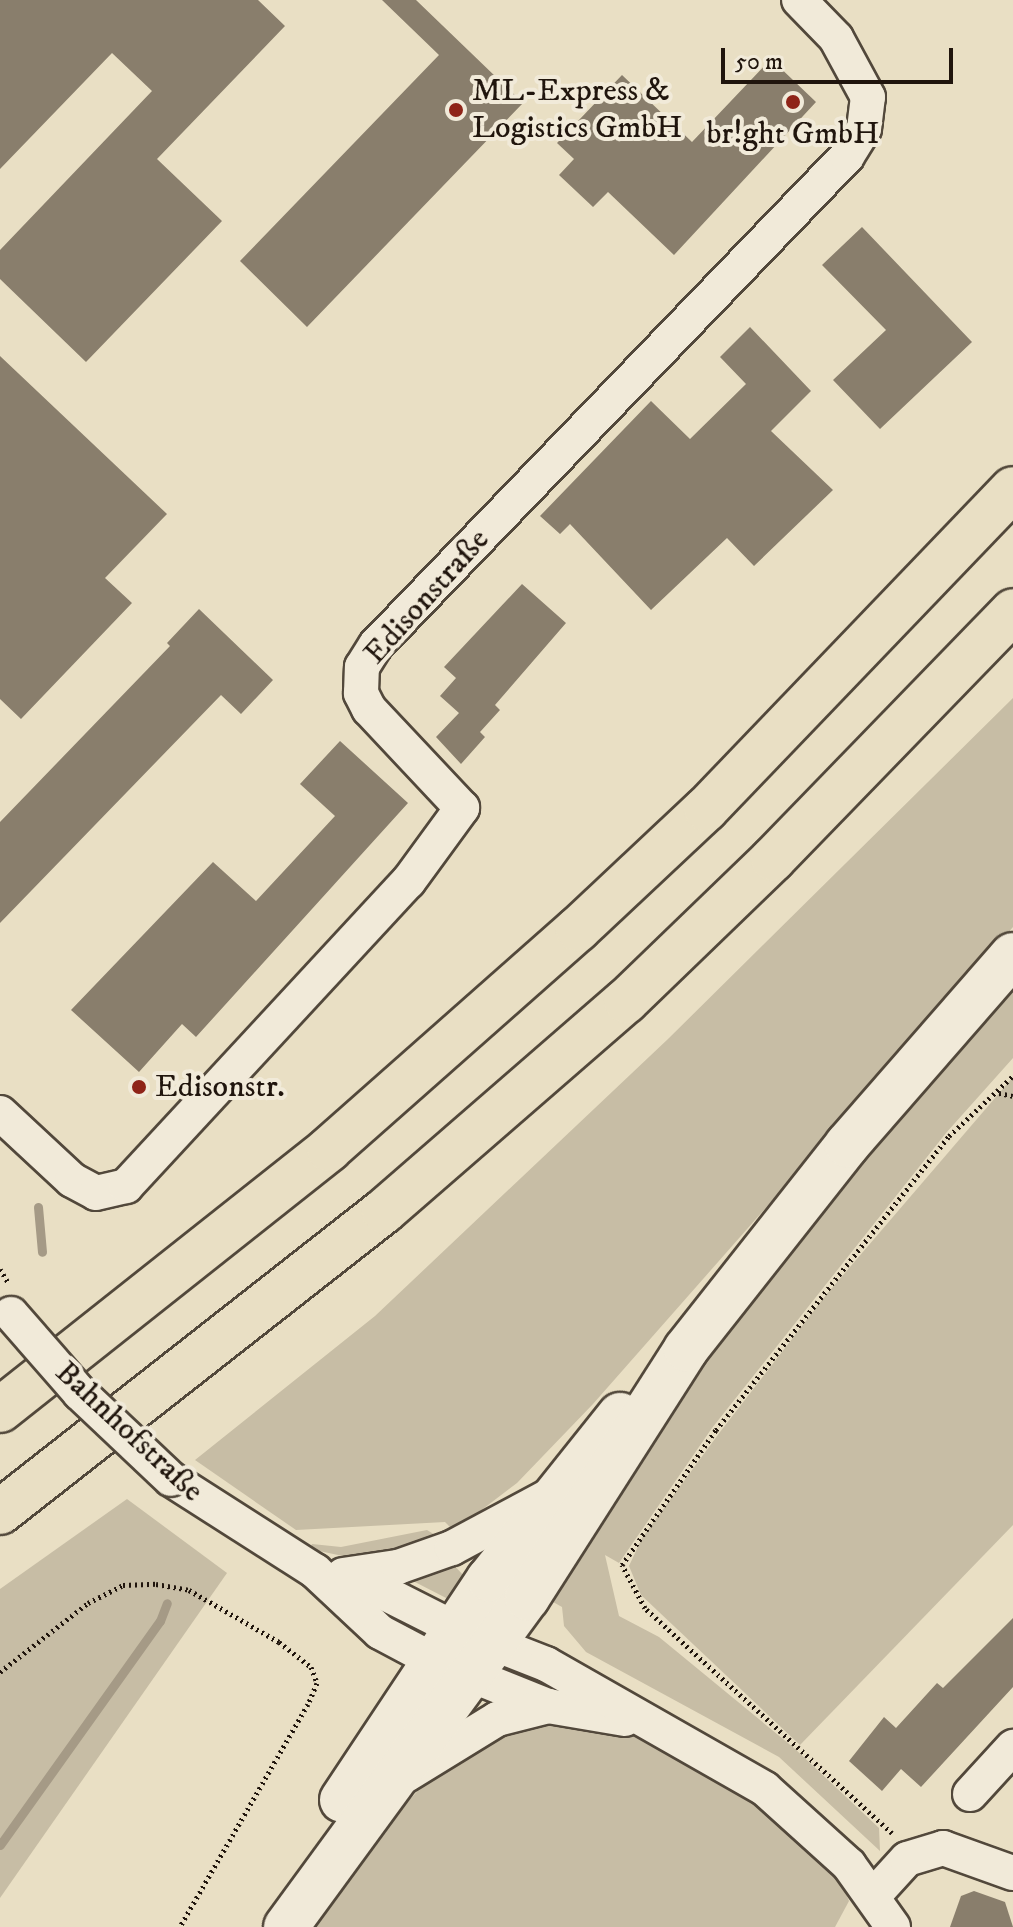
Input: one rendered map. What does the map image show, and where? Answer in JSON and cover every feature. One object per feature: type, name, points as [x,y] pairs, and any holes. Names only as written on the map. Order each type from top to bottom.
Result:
[{"type":"highway","points":[[0,1410],[329,1149],[578,929],[706,809],[1013,489]]},
{"type":"highway","points":[[0,1512],[384,1211],[582,1040],[773,859],[1013,611]]},
{"type":"main road","points":[[269,1927],[298,1870],[462,1651],[527,1598],[686,1349],[865,1123],[1013,955]]},
{"type":"main road","points":[[286,1927],[381,1793],[551,1495],[597,1437],[686,1349]]},
{"type":"street","name":"Edisonstraße","points":[[0,1113],[72,1180],[96,1193],[115,1190],[143,1174],[408,882],[462,808],[369,709],[359,682],[368,654],[826,181],[864,129],[868,97],[862,81],[836,38],[799,0]]},
{"type":"street","name":"Bahnhofstraße","points":[[6,1307],[80,1393],[171,1479],[315,1571],[380,1632],[462,1651],[546,1664],[765,1789],[822,1835],[875,1894],[893,1927]]},
{"type":"street","name":"Bahnhofstraße","points":[[315,1571],[351,1576],[452,1548],[551,1495]]},
{"type":"street","name":"Bahnhofstraße","points":[[351,1576],[548,1706],[645,1722]]},
{"type":"street","name":"Bahnhofstraße","points":[[381,1793],[497,1719],[548,1706]]},
{"type":"street","points":[[970,1794],[1013,1747]]},
{"type":"street","points":[[875,1894],[893,1868],[915,1854],[943,1848],[1013,1873]]},
{"type":"path","points":[[915,1854],[645,1608],[622,1565],[639,1535],[949,1136],[999,1093],[1013,1076]]},
{"type":"path","points":[[999,1093],[1013,1096]]},
{"type":"path","points":[[0,1672],[88,1603],[123,1585],[189,1590],[279,1642],[311,1667],[317,1683],[180,1927]]},
{"type":"shaded area","points":[[1013,698],[1013,927],[593,1404],[517,1483],[454,1531],[445,1522],[296,1530],[195,1460],[375,1316],[668,1039]]},
{"type":"shaded area","points":[[1013,979],[1013,1058],[946,1133],[712,1428],[619,1563],[605,1555],[619,1616],[659,1637],[794,1748],[879,1828],[880,1851],[779,1757],[586,1652],[564,1626],[562,1607],[546,1598],[560,1569],[747,1300]]},
{"type":"shaded area","points":[[1013,1077],[1013,1525],[800,1745],[641,1595],[629,1566],[642,1538],[826,1295]]},
{"type":"shaded area","points":[[127,1499],[227,1573],[0,1898],[0,1589]]},
{"type":"shaded area","points":[[427,1530],[440,1538],[420,1548],[352,1558],[310,1549],[312,1544],[341,1547]]},
{"type":"shaded area","points":[[450,1561],[465,1577],[450,1600],[413,1581]]},
{"type":"shaded area","points":[[546,1722],[622,1727],[730,1783],[783,1823],[841,1882],[849,1901],[835,1927],[311,1927],[355,1860],[433,1774],[487,1738]]},
{"type":"building","points":[[0,0],[258,0],[285,26],[157,159],[222,221],[86,362],[0,279],[0,250],[152,91],[112,53],[0,169]]},
{"type":"building","points":[[382,0],[416,0],[523,103],[307,327],[240,261],[439,55]]},
{"type":"building","points":[[771,59],[816,102],[674,255],[608,192],[593,207],[559,175],[574,159],[557,143],[622,75],[692,142]]},
{"type":"building","points":[[862,227],[972,342],[880,429],[833,380],[886,330],[822,265]]},
{"type":"building","points":[[750,327],[811,391],[771,431],[833,490],[754,566],[727,538],[651,610],[570,524],[560,534],[540,516],[651,401],[690,439],[746,384],[720,357]]},
{"type":"building","points":[[0,356],[167,514],[105,578],[132,603],[21,719],[0,699]]},
{"type":"building","points":[[522,584],[566,623],[495,705],[500,710],[480,732],[485,737],[461,764],[436,737],[459,713],[440,696],[456,678],[444,667]]},
{"type":"building","points":[[199,609],[273,680],[241,714],[221,695],[0,923],[0,822],[170,646],[167,643]]},
{"type":"building","points":[[340,741],[408,803],[196,1037],[182,1024],[139,1072],[71,1010],[213,862],[256,901],[335,816],[300,784]]},
{"type":"building","points":[[1013,1618],[1013,1687],[921,1787],[901,1769],[882,1791],[849,1761],[884,1717],[896,1728],[937,1683],[943,1688]]},
{"type":"building","points":[[974,1891],[1005,1902],[1013,1927],[950,1927],[961,1896]]},
{"type":"waterway","points":[[38,1207],[42,1252]]},
{"type":"waterway","points":[[0,1845],[160,1621],[167,1603]]},
{"type":"place","name":"br!ght GmbH","points":[[793,102]]},
{"type":"place","name":"ML-Express & Logistics GmbH","points":[[456,110]]},
{"type":"place","name":"Edisonstr.","points":[[139,1087]]}]
